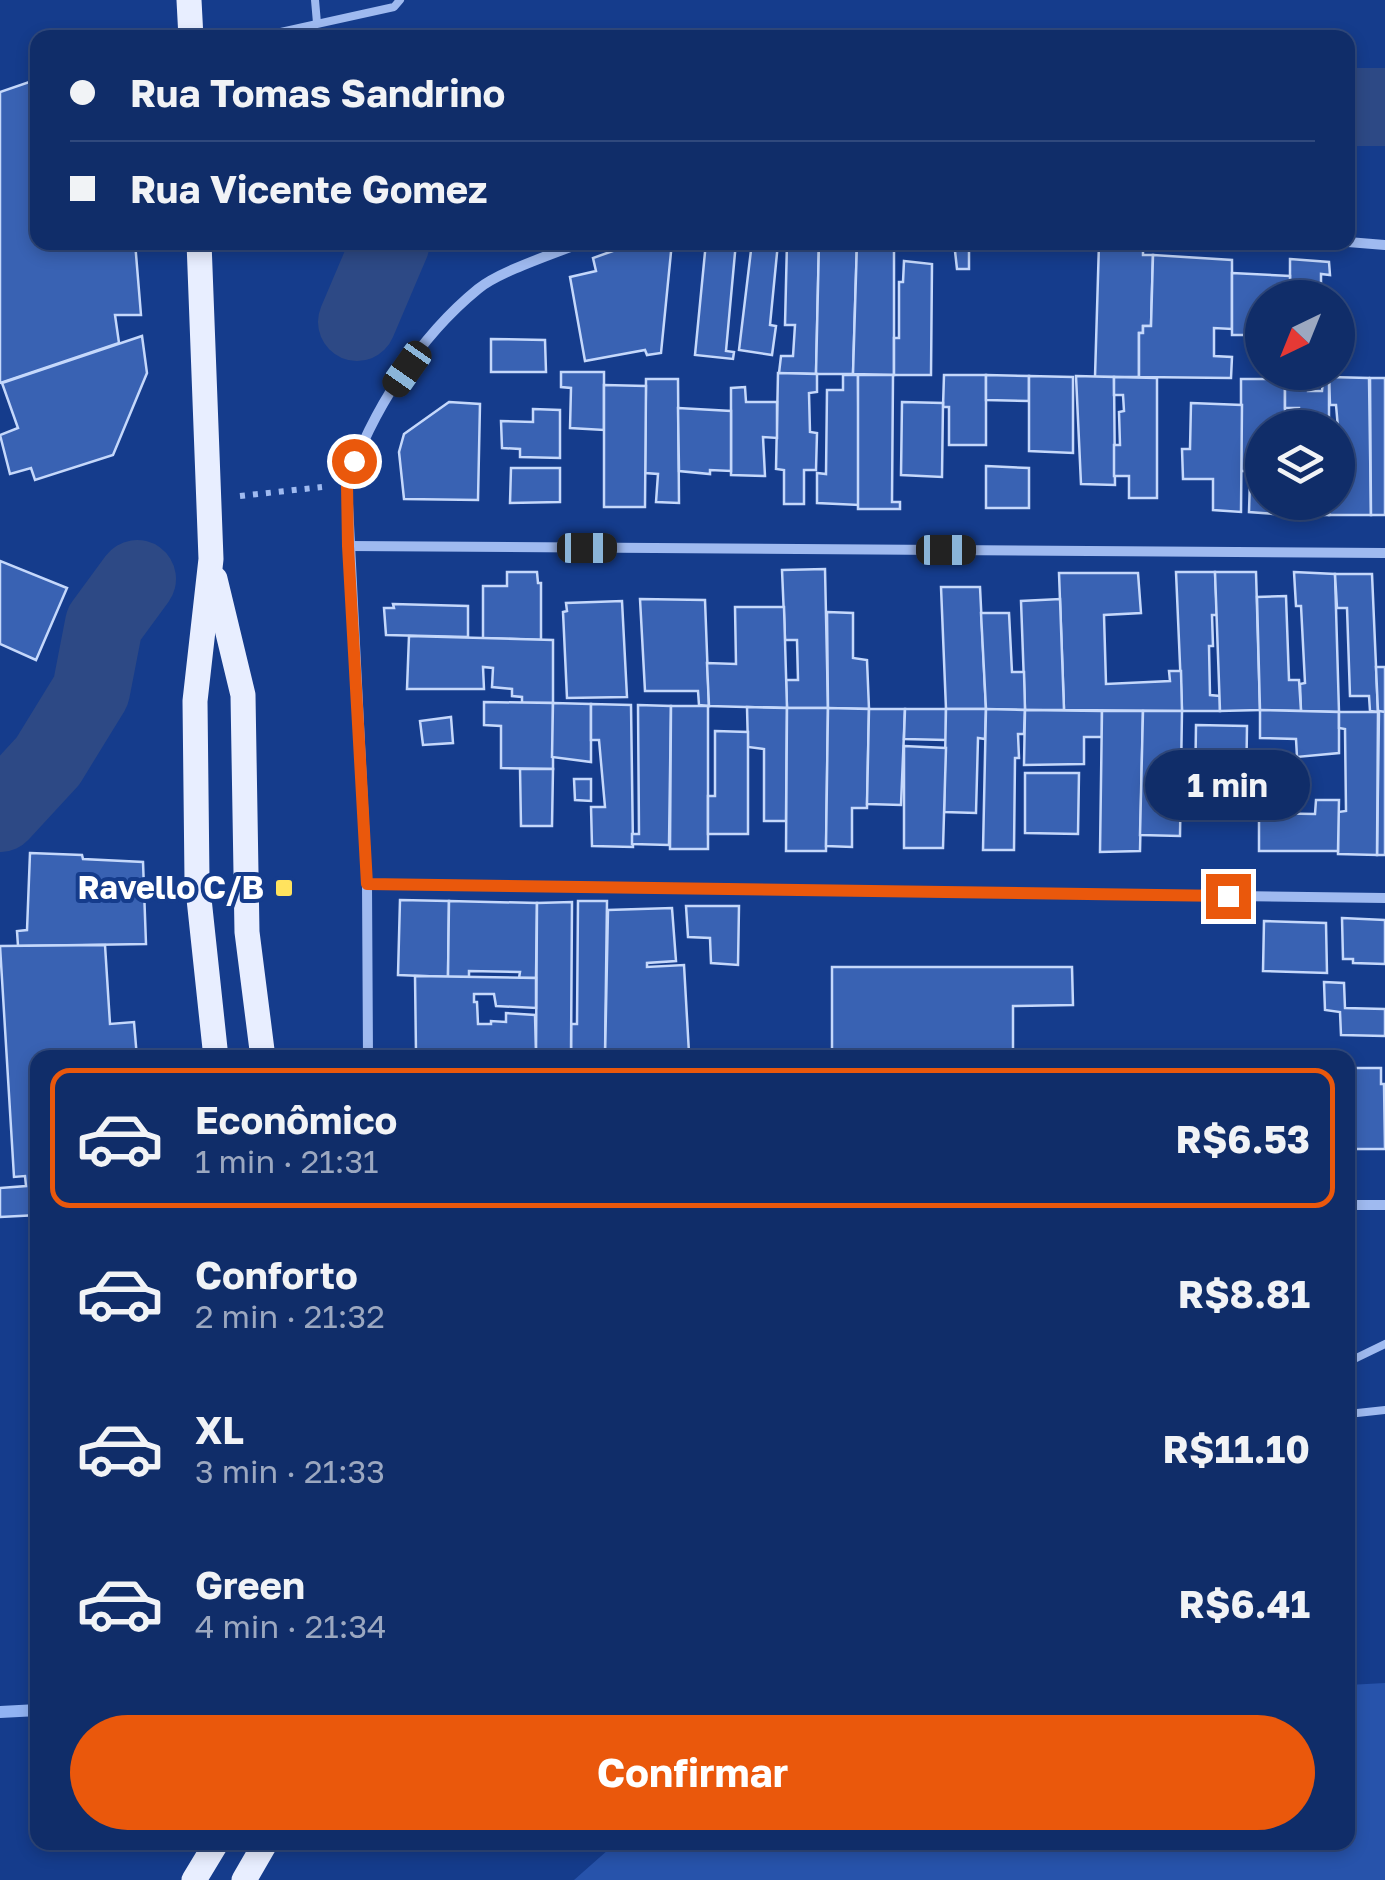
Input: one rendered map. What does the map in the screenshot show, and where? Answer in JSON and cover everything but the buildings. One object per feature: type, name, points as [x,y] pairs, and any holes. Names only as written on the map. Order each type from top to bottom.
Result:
[{"type":"main road","points":[[189,0],[191,30]]},
{"type":"main road","points":[[199,250],[211,559],[195,701],[197,880],[215,1050]]},
{"type":"main road","points":[[211,559],[243,695],[247,932],[262,1050]]},
{"type":"main road","points":[[194,1880],[212,1850]]},
{"type":"main road","points":[[244,1880],[261,1850]]},
{"type":"street","points":[[1355,242],[1385,244]]},
{"type":"street","points":[[368,1050],[367,884],[347,484],[354,461],[389,395],[425,343],[480,287],[565,250]]},
{"type":"street","points":[[348,546],[1385,553]]},
{"type":"street","points":[[367,884],[1385,898]]},
{"type":"street","points":[[1355,1205],[1385,1206]]},
{"type":"lane","points":[[315,0],[317,23]]},
{"type":"lane","points":[[287,30],[394,6],[400,0]]},
{"type":"lane","points":[[1355,1359],[1385,1344]]},
{"type":"lane","points":[[1355,1413],[1385,1410]]},
{"type":"path","points":[[209,500],[347,484]]},
{"type":"shaded area","points":[[1385,1683],[1385,1880],[574,1880],[608,1850],[1355,1850],[1355,1685]]},
{"type":"waterway","points":[[1355,107],[1385,107]]},
{"type":"waterway","points":[[357,322],[388,250]]},
{"type":"waterway","points":[[0,813],[48,761],[91,691],[104,624],[137,579]]},
{"type":"waterway","points":[[0,1712],[30,1710]]},
{"type":"place","name":"Ravello C/B","points":[[284,888]]},
{"type":"route","points":[[354,461],[347,484],[348,546],[367,884],[1228,896]]}]
